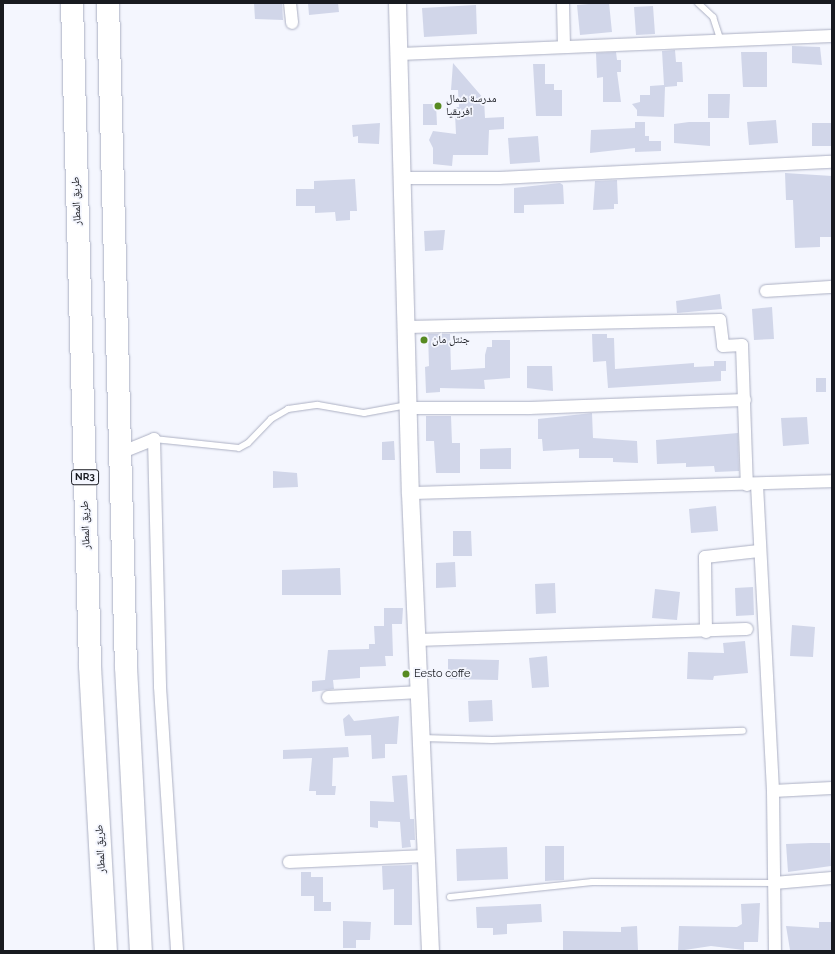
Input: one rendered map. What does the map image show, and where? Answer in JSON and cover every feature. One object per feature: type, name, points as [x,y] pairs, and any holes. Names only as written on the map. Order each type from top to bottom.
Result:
[{"type":"highway","name":"طريق المطار","points":[[72,3],[90,666],[106,951]]},
{"type":"highway","points":[[108,3],[126,667],[141,951]]},
{"type":"street","points":[[290,3],[292,23]]},
{"type":"street","points":[[397,3],[400,54],[410,493],[430,951]]},
{"type":"street","points":[[563,3],[564,47]]},
{"type":"street","points":[[400,54],[832,36]]},
{"type":"street","points":[[402,178],[499,178],[832,162]]},
{"type":"street","points":[[766,291],[832,287]]},
{"type":"street","points":[[407,327],[720,320],[724,346],[742,345],[752,485],[759,551],[772,792],[775,951]]},
{"type":"street","points":[[408,406],[529,408],[745,400]]},
{"type":"street","points":[[120,453],[154,439],[160,687],[177,951]]},
{"type":"street","points":[[410,493],[752,485],[832,481]]},
{"type":"street","points":[[706,632],[705,557],[759,551]]},
{"type":"street","points":[[416,640],[748,630]]},
{"type":"street","points":[[328,697],[419,692]]},
{"type":"street","points":[[772,792],[832,788]]},
{"type":"street","points":[[289,862],[426,856]]},
{"type":"street","points":[[774,883],[832,878]]},
{"type":"lane","points":[[698,3],[713,17],[722,41]]},
{"type":"lane","points":[[154,439],[239,448],[248,443],[271,419],[288,409],[318,405],[364,413],[408,406]]},
{"type":"lane","points":[[421,738],[492,740],[743,732]]},
{"type":"lane","points":[[450,897],[592,882],[774,883]]},
{"type":"building","points":[[254,3],[282,3],[283,20],[255,19]]},
{"type":"building","points":[[308,3],[338,3],[339,12],[309,15]]},
{"type":"building","points":[[609,3],[612,32],[580,35],[577,5]]},
{"type":"building","points":[[476,5],[477,34],[424,37],[422,8]]},
{"type":"building","points":[[653,6],[655,34],[636,35],[634,7]]},
{"type":"building","points":[[792,46],[820,47],[822,65],[792,63]]},
{"type":"building","points":[[675,50],[676,62],[682,62],[683,82],[677,82],[677,86],[665,87],[664,117],[637,116],[637,110],[632,104],[640,102],[640,95],[650,95],[650,86],[664,85],[662,51]]},
{"type":"building","points":[[616,52],[617,60],[621,60],[621,72],[617,72],[621,102],[603,102],[603,77],[597,78],[596,53]]},
{"type":"building","points":[[741,52],[767,52],[767,87],[743,87]]},
{"type":"building","points":[[453,63],[484,99],[485,118],[504,117],[504,129],[489,130],[488,155],[453,155],[452,166],[433,164],[433,148],[429,140],[433,131],[456,134],[455,114],[456,107],[459,107],[458,90],[451,90]]},
{"type":"building","points":[[533,64],[545,64],[545,84],[554,84],[554,90],[562,90],[562,116],[536,116]]},
{"type":"building","points":[[708,94],[730,94],[729,118],[708,118]]},
{"type":"building","points":[[423,104],[436,104],[437,125],[423,125]]},
{"type":"building","points":[[776,120],[778,143],[749,145],[747,122]]},
{"type":"building","points":[[635,122],[645,122],[645,136],[649,136],[649,141],[661,141],[661,151],[635,152],[635,148],[590,153],[591,130],[635,128]]},
{"type":"building","points":[[710,122],[710,146],[674,143],[674,124]]},
{"type":"building","points":[[380,123],[379,144],[358,143],[358,136],[353,137],[352,125]]},
{"type":"building","points":[[812,123],[832,123],[832,146],[812,146]]},
{"type":"building","points":[[538,136],[540,162],[510,164],[508,138]]},
{"type":"building","points":[[785,173],[832,176],[832,237],[820,237],[820,247],[795,248],[793,200],[786,200]]},
{"type":"building","points":[[355,179],[357,211],[350,211],[350,220],[336,221],[335,212],[315,213],[315,206],[296,206],[296,189],[314,189],[314,181]]},
{"type":"building","points":[[617,180],[618,204],[614,204],[614,209],[593,210],[595,181]]},
{"type":"building","points":[[560,183],[563,185],[564,204],[524,205],[524,213],[514,213],[514,188]]},
{"type":"building","points":[[445,230],[443,250],[425,251],[424,231]]},
{"type":"building","points":[[720,294],[722,309],[677,313],[676,301]]},
{"type":"building","points":[[772,307],[774,339],[754,340],[752,309]]},
{"type":"building","points":[[428,334],[450,334],[451,370],[485,368],[485,355],[487,347],[492,347],[492,340],[510,340],[510,378],[484,380],[485,389],[440,388],[440,392],[426,393],[425,367],[429,366]]},
{"type":"building","points":[[592,334],[607,334],[607,338],[614,338],[615,369],[694,363],[694,367],[714,366],[714,361],[726,361],[726,371],[721,371],[721,381],[608,388],[606,361],[593,362]]},
{"type":"building","points":[[527,366],[552,366],[553,391],[527,388]]},
{"type":"building","points":[[816,378],[826,378],[826,392],[816,392]]},
{"type":"building","points":[[592,413],[593,438],[637,441],[638,463],[613,462],[613,458],[579,458],[579,449],[543,451],[542,439],[538,439],[538,419]]},
{"type":"building","points":[[426,416],[451,416],[452,443],[460,443],[460,473],[436,473],[434,441],[426,441]]},
{"type":"building","points":[[807,417],[809,444],[783,446],[781,418]]},
{"type":"building","points":[[738,433],[739,471],[715,472],[714,466],[686,467],[686,463],[657,464],[656,440]]},
{"type":"building","points":[[394,441],[395,460],[382,460],[382,442]]},
{"type":"building","points":[[511,448],[511,469],[480,469],[480,449]]},
{"type":"building","points":[[273,471],[297,473],[298,487],[273,488]]},
{"type":"building","points":[[716,506],[718,531],[691,533],[689,509]]},
{"type":"building","points":[[453,531],[471,531],[472,556],[453,556]]},
{"type":"building","points":[[455,562],[456,587],[436,588],[436,563]]},
{"type":"building","points":[[340,568],[341,595],[282,595],[282,570]]},
{"type":"building","points":[[555,583],[556,613],[536,614],[535,584]]},
{"type":"building","points":[[753,587],[754,615],[736,616],[735,588]]},
{"type":"building","points":[[655,589],[680,592],[677,620],[652,618]]},
{"type":"building","points":[[384,608],[403,608],[402,624],[392,624],[393,656],[385,656],[386,666],[360,667],[360,678],[333,680],[334,689],[312,692],[312,681],[325,680],[328,650],[369,649],[369,644],[375,644],[374,626],[384,626]]},
{"type":"building","points":[[792,625],[815,627],[813,657],[790,656]]},
{"type":"building","points":[[745,641],[748,673],[714,676],[713,680],[687,679],[688,652],[724,653],[723,643]]},
{"type":"building","points":[[547,656],[549,687],[532,688],[529,658]]},
{"type":"building","points":[[448,659],[499,660],[498,680],[448,679]]},
{"type":"building","points":[[492,700],[493,721],[469,722],[468,701]]},
{"type":"building","points":[[349,714],[354,721],[399,716],[397,744],[385,744],[385,758],[372,759],[371,735],[345,736],[343,719]]},
{"type":"building","points":[[348,747],[349,757],[333,758],[332,786],[336,786],[335,795],[316,795],[316,791],[309,791],[312,758],[283,759],[283,750]]},
{"type":"building","points":[[407,775],[410,819],[414,819],[415,840],[410,840],[411,847],[402,848],[400,822],[378,821],[378,828],[370,827],[370,801],[394,802],[392,776]]},
{"type":"building","points":[[830,843],[831,866],[788,872],[786,844]]},
{"type":"building","points":[[545,846],[564,846],[564,880],[545,881]]},
{"type":"building","points":[[507,847],[508,879],[457,881],[456,849]]},
{"type":"building","points":[[412,865],[412,925],[394,925],[394,889],[383,890],[382,866]]},
{"type":"building","points":[[301,872],[311,872],[311,877],[323,877],[323,902],[331,902],[331,911],[314,911],[314,896],[301,896]]},
{"type":"building","points":[[760,903],[758,942],[744,942],[744,950],[711,946],[678,951],[679,926],[737,927],[742,924],[741,904]]},
{"type":"building","points":[[541,904],[542,922],[507,924],[507,934],[493,935],[493,928],[477,928],[476,907]]},
{"type":"building","points":[[343,921],[371,922],[370,940],[356,940],[356,948],[343,948]]},
{"type":"building","points":[[819,922],[832,922],[832,951],[790,950],[786,926],[819,928]]},
{"type":"building","points":[[637,926],[638,951],[563,951],[563,931],[621,932],[621,927]]},
{"type":"place","name":"مدرسة شمال افريقيا","points":[[438,106]]},
{"type":"place","name":"جنتل مان","points":[[424,340]]},
{"type":"place","name":"Eesto coffe","points":[[406,674]]}]
